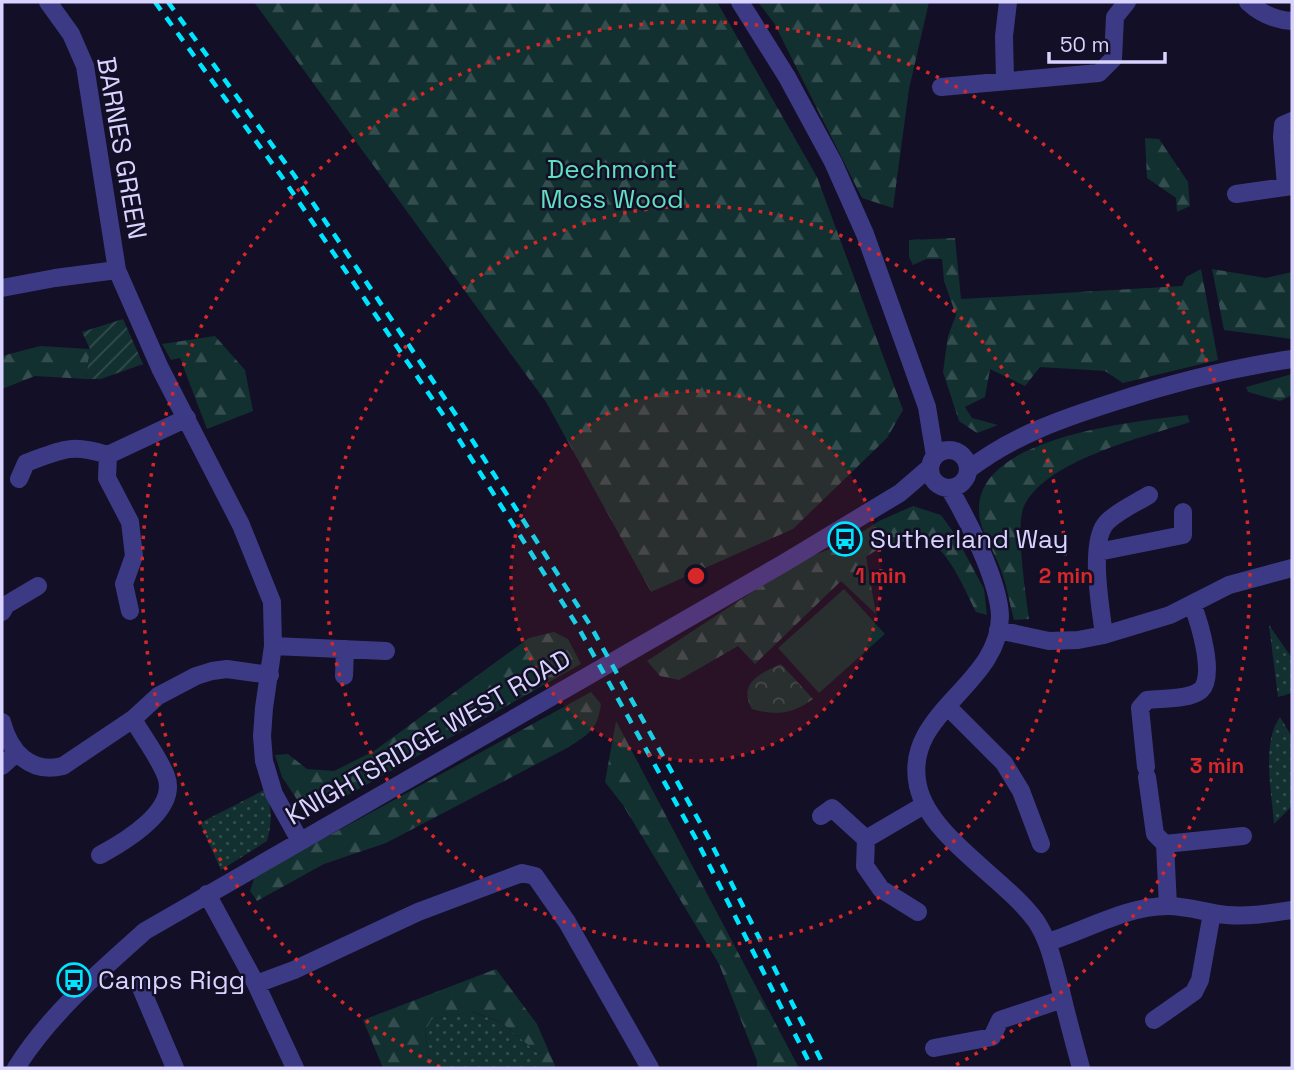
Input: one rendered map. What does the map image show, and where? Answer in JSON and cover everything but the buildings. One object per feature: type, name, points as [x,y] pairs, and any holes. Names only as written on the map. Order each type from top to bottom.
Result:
[{"type":"street","name":"BARNES GREEN","points":[[48,2],[71,34],[85,66],[117,270],[160,368],[241,525],[272,602],[273,646],[263,727],[264,761],[274,793],[300,841]]},
{"type":"street","points":[[740,2],[787,77],[833,162],[865,234],[927,407],[956,451],[967,461],[954,481]]},
{"type":"street","points":[[1005,80],[1004,36],[1008,2]]},
{"type":"street","points":[[942,87],[1098,73],[1109,65],[1112,59],[1115,17],[1127,2]]},
{"type":"street","points":[[1248,2],[1255,9],[1282,20],[1292,21]]},
{"type":"street","points":[[1236,194],[1289,186],[1282,138],[1283,125],[1292,121]]},
{"type":"street","name":"BARNES GREEN","points":[[2,288],[117,270]]},
{"type":"street","points":[[927,407],[933,480],[954,481],[1006,443],[1059,419],[1201,376],[1292,359]]},
{"type":"street","points":[[19,479],[26,464],[66,448],[80,447],[108,455],[187,418]]},
{"type":"street","points":[[932,462],[946,449],[956,451],[1006,443]]},
{"type":"street","points":[[108,455],[107,478],[130,522],[134,556],[124,584],[130,611]]},
{"type":"street","name":"KNIGHTSRIDGE WEST ROAD","points":[[16,1068],[41,1034],[86,984],[145,931],[784,563],[900,493],[932,462]]},
{"type":"street","points":[[954,481],[998,599],[998,630],[987,661],[930,726],[919,746],[916,771],[924,805],[944,832],[1023,904],[1048,942],[1081,1068]]},
{"type":"street","name":"KNIGHTSRIDGE WEST ROAD","points":[[900,493],[954,481]]},
{"type":"street","points":[[1104,635],[1096,575],[1099,534],[1106,522],[1149,495]]},
{"type":"street","points":[[1098,552],[1183,535],[1183,512]]},
{"type":"street","points":[[998,630],[1049,641],[1078,640],[1104,635],[1170,615],[1229,585],[1292,568]]},
{"type":"street","points":[[2,612],[6,605],[38,586]]},
{"type":"street","points":[[1168,906],[1165,844],[1155,834],[1140,708],[1147,700],[1192,695],[1202,689],[1208,679],[1202,627],[1192,604]]},
{"type":"street","points":[[273,646],[386,651]]},
{"type":"street","points":[[344,676],[345,649]]},
{"type":"street","points":[[2,722],[5,734],[16,753],[37,767],[50,769],[63,766],[133,719],[158,696],[196,676],[227,669],[270,675]]},
{"type":"street","points":[[947,706],[1004,763],[1021,791],[1041,844]]},
{"type":"street","points":[[100,855],[128,840],[165,803],[167,777],[133,719]]},
{"type":"street","points":[[2,766],[16,753]]},
{"type":"street","points":[[866,839],[924,805]]},
{"type":"street","points":[[821,816],[832,808],[866,839],[865,866],[881,889],[918,912]]},
{"type":"street","points":[[1165,844],[1243,836]]},
{"type":"street","points":[[256,984],[294,970],[418,912],[522,873],[529,873],[535,876],[567,922],[650,1068]]},
{"type":"street","points":[[207,894],[256,984],[295,1068]]},
{"type":"street","points":[[1048,942],[1081,932],[1117,916],[1168,906],[1212,913],[1252,915],[1292,910]]},
{"type":"street","points":[[1154,1020],[1194,992],[1200,980],[1212,913]]},
{"type":"street","points":[[141,988],[174,1068]]},
{"type":"street","points":[[934,1048],[992,1037],[996,1014],[1063,999]]},
{"type":"green space","name":"Dechmont Moss Wood","points":[[254,2],[717,2],[817,177],[903,410],[887,438],[793,529],[651,592],[546,402]]},
{"type":"green space","points":[[758,2],[929,2],[909,89],[893,208],[862,198],[774,23]]},
{"type":"green space","points":[[1145,138],[1159,139],[1188,182],[1190,206],[1177,212],[1176,198],[1147,178]]},
{"type":"green space","points":[[955,238],[961,299],[1182,286],[1186,277],[1201,269],[1218,360],[1123,383],[1105,371],[1040,367],[1025,386],[990,369],[985,397],[965,407],[972,418],[998,425],[977,433],[959,421],[943,372],[948,336],[956,315],[944,281],[942,259],[926,259],[913,265],[909,257],[909,240]]},
{"type":"green space","points":[[1212,269],[1266,278],[1292,272],[1292,339],[1224,330]]},
{"type":"green space","points":[[123,319],[143,364],[101,379],[86,379],[90,349],[82,332]]},
{"type":"green space","points":[[215,336],[245,370],[253,411],[207,429],[180,358],[171,360],[162,344]]},
{"type":"green space","points":[[40,346],[90,349],[86,379],[35,376],[2,389],[2,356]]},
{"type":"green space","points":[[1292,374],[1292,395],[1280,401],[1248,392],[1246,387]]},
{"type":"green space","points":[[1187,415],[1190,422],[1098,452],[1074,463],[1036,490],[1024,506],[1021,529],[1029,619],[1014,620],[1003,576],[979,515],[987,483],[1005,464],[1032,449],[1064,437],[1099,428]]},
{"type":"green space","points":[[913,506],[941,515],[954,533],[984,589],[987,615],[976,612],[947,558],[939,549],[931,542],[916,539],[890,545],[866,557],[876,614],[841,581],[755,664],[738,646],[679,680],[660,676],[647,661],[801,560],[843,544],[879,521]]},
{"type":"green space","points":[[844,589],[885,634],[819,693],[778,648]]},
{"type":"green space","points":[[1269,625],[1292,658],[1292,693],[1278,697]]},
{"type":"green space","points":[[554,632],[568,639],[581,664],[325,808],[300,804],[282,777],[275,755],[288,754],[307,769],[334,771],[374,751],[529,638]]},
{"type":"green space","points":[[781,664],[813,699],[791,711],[769,712],[752,709],[748,700],[749,686],[759,675]]},
{"type":"green space","points":[[591,692],[601,704],[595,725],[569,747],[386,843],[324,864],[257,901],[250,891],[255,876]]},
{"type":"green space","points":[[1280,717],[1292,737],[1292,806],[1274,824],[1269,754],[1274,728]]},
{"type":"green space","points":[[616,721],[799,1068],[757,1068],[757,1061],[719,964],[623,805],[605,782]]},
{"type":"green space","points":[[264,790],[271,815],[267,841],[221,870],[200,823]]},
{"type":"green space","points":[[496,969],[537,1024],[556,1068],[540,1068],[540,1055],[501,1022],[473,1012],[432,1019],[425,1031],[430,1068],[383,1068],[363,1020]]},
{"type":"green space","points":[[472,1012],[501,1022],[540,1055],[540,1068],[430,1068],[425,1031],[432,1019]]},
{"type":"railway","points":[[155,2],[282,177],[448,422],[578,627],[696,839],[812,1068]]},
{"type":"railway","points":[[168,2],[294,175],[460,421],[590,625],[708,837],[825,1068]]},
{"type":"place","name":"Sutherland Way","points":[[845,539]]},
{"type":"place","name":"Camps Rigg","points":[[74,980]]}]
